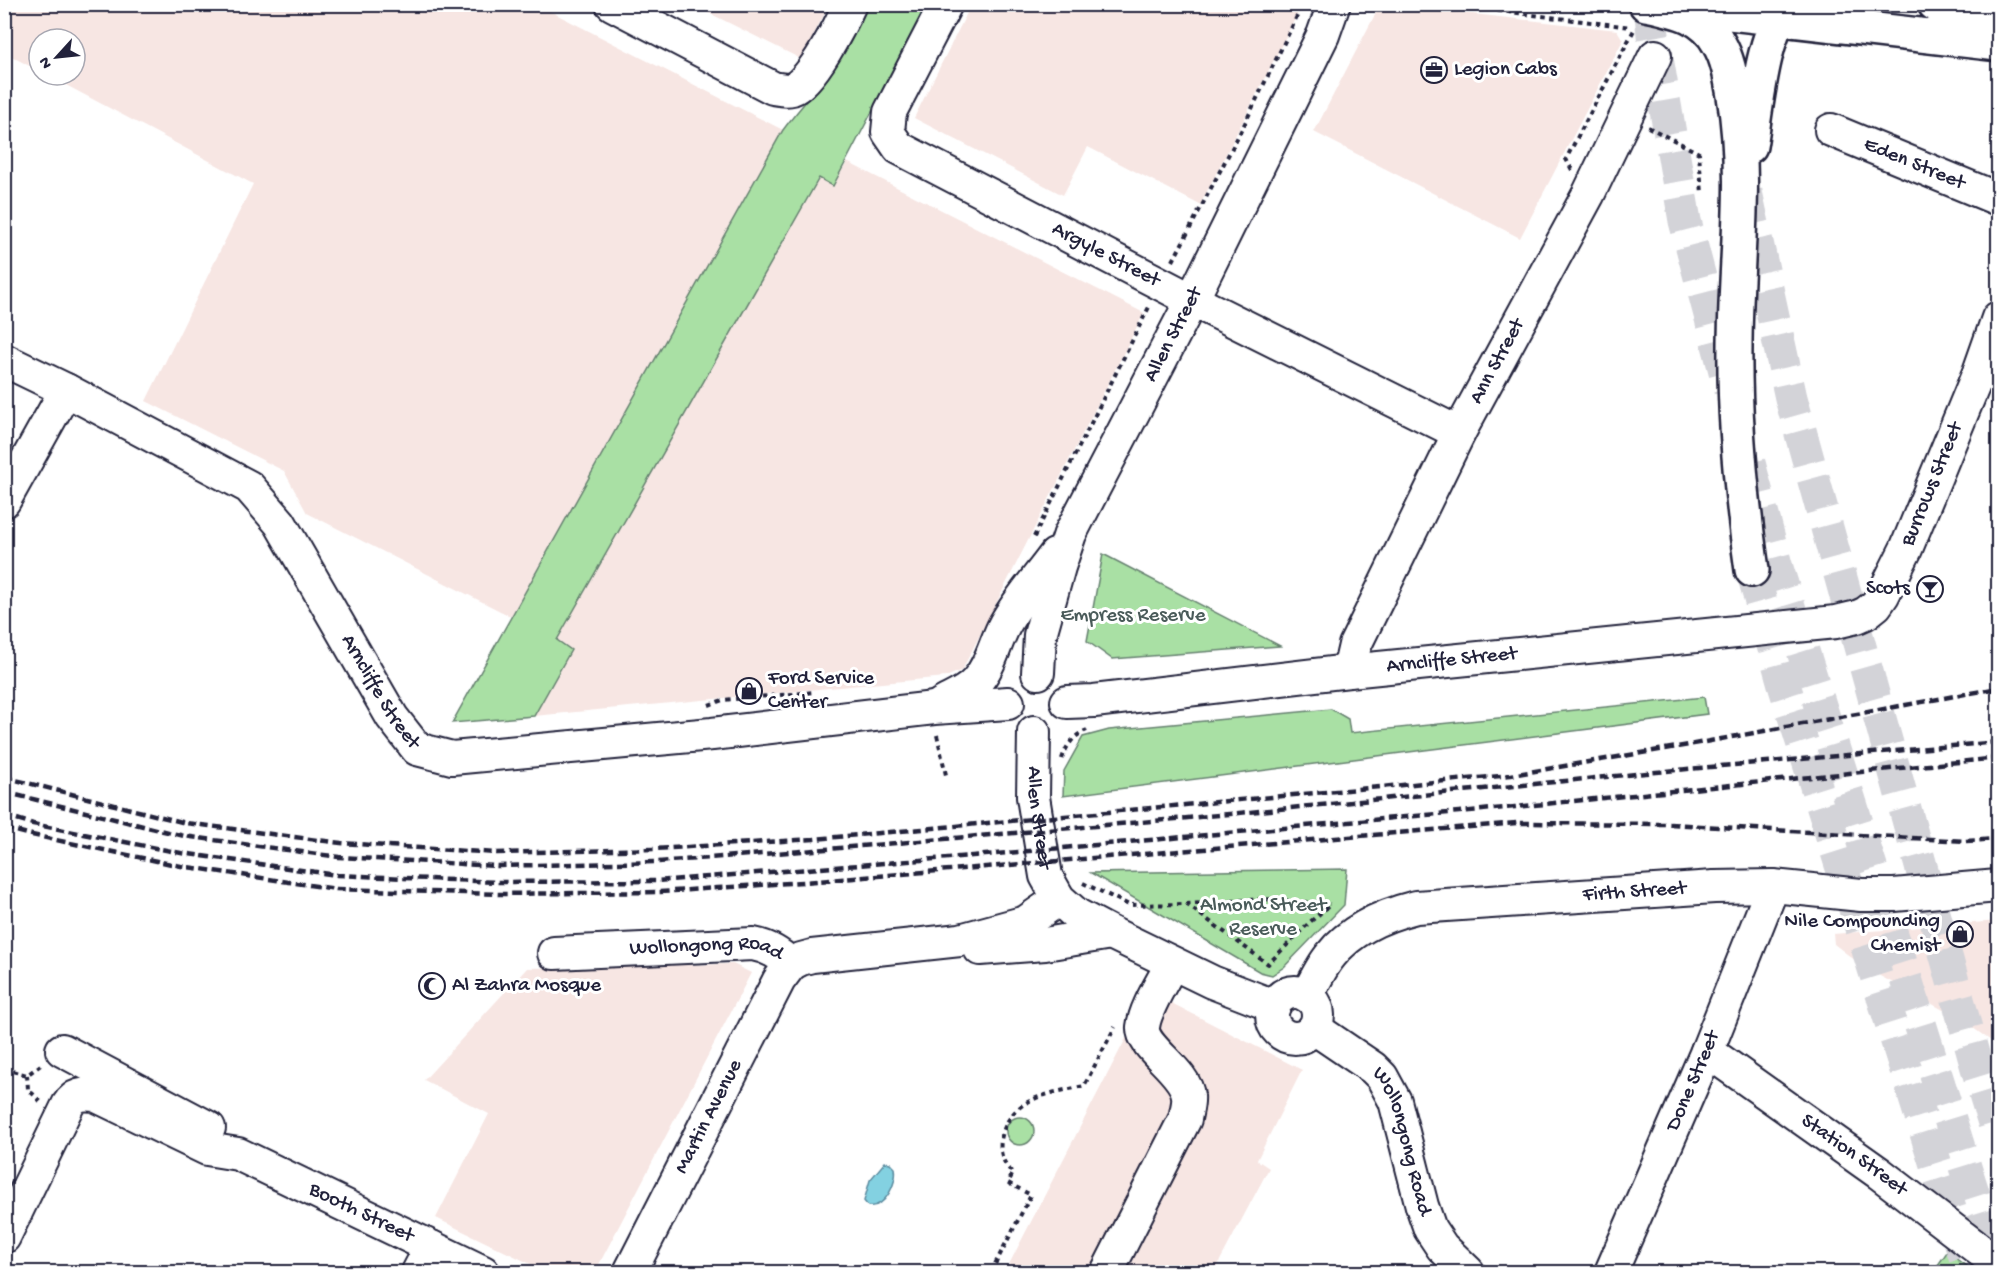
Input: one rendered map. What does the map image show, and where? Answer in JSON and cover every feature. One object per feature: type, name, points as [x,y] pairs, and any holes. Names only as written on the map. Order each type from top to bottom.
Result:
[{"type":"highway","points":[[1935,4],[1998,12]]},
{"type":"highway","points":[[1644,12],[1678,11],[1696,18],[1710,30],[1720,45],[1731,83],[1739,134],[1742,201],[1735,344],[1735,420],[1742,501],[1752,570]]},
{"type":"highway","points":[[1742,201],[1769,40],[1784,11]]},
{"type":"highway","points":[[1644,12],[1784,11],[1998,44]]},
{"type":"street","points":[[612,4],[773,88],[782,90],[792,89],[805,80],[837,32],[850,4]]},
{"type":"street","name":"Argyle Street","points":[[946,4],[890,112],[888,132],[895,144],[1160,284],[1459,433]]},
{"type":"street","name":"Allen Street","points":[[1038,673],[1040,635],[1070,534],[1192,300],[1323,34],[1334,4]]},
{"type":"street","name":"Ann Street","points":[[1349,671],[1355,645],[1459,433],[1588,195],[1655,56]]},
{"type":"street","name":"Eden Street","points":[[1831,130],[1998,199]]},
{"type":"street","name":"Burrows Street","points":[[1836,622],[1857,618],[1866,613],[1883,595],[1906,549],[1979,372],[1998,318]]},
{"type":"street","name":"Arncliffe Street","points":[[4,360],[66,390],[249,487],[280,523],[392,717],[417,750],[452,758],[712,734],[935,720],[1008,703]]},
{"type":"street","points":[[4,501],[66,390]]},
{"type":"street","points":[[935,720],[963,692],[977,682],[1019,601],[1070,534]]},
{"type":"street","name":"Arncliffe Street","points":[[1080,701],[1349,671],[1836,622]]},
{"type":"street","points":[[1038,673],[1055,679],[1065,693],[1080,701],[1066,710],[1057,725],[1042,732],[1034,732],[1019,725],[1013,719],[1008,703],[1014,685],[1021,679],[1038,673]]},
{"type":"street","name":"Allen Street","points":[[1034,732],[1033,797],[1046,876],[1069,890]]},
{"type":"street","name":"Firth Street","points":[[1307,996],[1331,954],[1347,940],[1368,923],[1390,913],[1416,907],[1680,888],[1773,886],[1861,896],[1998,886]]},
{"type":"street","name":"Done Street","points":[[1611,1272],[1707,1050],[1773,886]]},
{"type":"street","points":[[1069,890],[1077,915],[1212,982],[1274,1006]]},
{"type":"street","name":"Wollongong Road","points":[[554,953],[753,944],[766,946],[776,951],[791,964],[812,956],[960,940],[1026,922],[1069,890]]},
{"type":"street","name":"Wollongong Road","points":[[960,940],[977,950],[1045,944],[1111,933]]},
{"type":"street","points":[[1107,1272],[1185,1119],[1188,1096],[1182,1080],[1148,1042],[1142,1029],[1146,1014],[1172,963]]},
{"type":"street","name":"Martin Avenue","points":[[630,1272],[779,980],[791,964]]},
{"type":"street","points":[[1288,993],[1301,993],[1307,996],[1316,1007],[1317,1021],[1314,1028],[1302,1037],[1288,1037],[1276,1028],[1273,1021],[1274,1006],[1282,996],[1288,993]]},
{"type":"street","name":"Wollongong Road","points":[[1314,1028],[1373,1068],[1382,1077],[1395,1101],[1422,1206],[1431,1228],[1442,1247],[1468,1272]]},
{"type":"street","name":"Booth Street","points":[[62,1050],[215,1131],[238,1154],[425,1260],[483,1272]]},
{"type":"street","name":"Station Street","points":[[1707,1050],[1879,1173],[1998,1264]]},
{"type":"street","name":"Booth Street","points":[[4,1236],[68,1105],[77,1096],[94,1095],[207,1149],[238,1154]]},
{"type":"path","points":[[1029,546],[1160,284],[1245,123],[1303,4]]},
{"type":"path","points":[[1444,4],[1644,12]]},
{"type":"path","points":[[1626,116],[1699,153],[1702,194]]},
{"type":"path","points":[[712,734],[709,705],[723,700],[825,692]]},
{"type":"path","points":[[1059,768],[1065,750],[1078,733],[1098,725],[1080,701]]},
{"type":"path","points":[[935,720],[946,775]]},
{"type":"path","points":[[1069,890],[1130,905],[1264,899],[1331,904],[1268,964],[1186,904]]},
{"type":"path","points":[[991,1272],[1031,1195],[1008,1183],[1014,1173],[1006,1167],[1000,1145],[1007,1121],[1025,1103],[1042,1095],[1084,1086],[1117,1023]]},
{"type":"path","points":[[4,1069],[27,1075],[44,1063],[50,1062],[62,1050]]},
{"type":"shaded area","points":[[971,4],[1302,5],[1200,205],[1088,147],[1063,195],[914,118]]},
{"type":"shaded area","points":[[4,5],[538,5],[783,130],[512,617],[307,513],[284,471],[146,401],[253,184],[70,87],[87,87],[87,27],[27,27],[27,65],[5,53]]},
{"type":"shaded area","points":[[693,5],[829,5],[801,59]]},
{"type":"shaded area","points":[[1380,5],[1617,30],[1623,40],[1520,238],[1314,132]]},
{"type":"shaded area","points":[[847,162],[1144,313],[962,670],[946,677],[534,716],[571,650],[557,640],[819,177],[833,185]]},
{"type":"shaded area","points":[[1998,921],[1998,1046],[1962,1020],[1865,968],[1834,944],[1833,934]]},
{"type":"shaded area","points":[[733,964],[751,973],[595,1272],[547,1272],[436,1218],[489,1114],[424,1080],[527,968]]},
{"type":"shaded area","points":[[1150,992],[1302,1070],[1257,1160],[1269,1168],[1214,1272],[1005,1272]]},
{"type":"green space","points":[[868,5],[928,5],[833,186],[819,178],[557,640],[571,650],[534,716],[452,723],[783,130],[832,66]]},
{"type":"green space","name":"Empress Reserve","points":[[1103,554],[1280,646],[1112,659],[1087,641]]},
{"type":"green space","points":[[1704,697],[1707,714],[1063,796],[1064,771],[1083,737],[1109,730],[1331,709],[1348,719],[1350,733]]},
{"type":"green space","name":"Almond Street Reserve","points":[[1347,869],[1344,905],[1284,967],[1272,975],[1260,972],[1091,873]]},
{"type":"green space","points":[[1020,1117],[1030,1121],[1034,1131],[1030,1141],[1020,1145],[1010,1141],[1006,1131],[1010,1121]]},
{"type":"green space","points":[[1947,1252],[1974,1272],[1933,1272]]},
{"type":"water","points":[[885,1162],[895,1168],[892,1187],[880,1203],[868,1206],[864,1201],[870,1180]]},
{"type":"tunnel","points":[[1650,4],[1653,35],[1685,221],[1730,390]]},
{"type":"tunnel","points":[[1746,192],[1791,398],[1977,1068],[1998,1136]]},
{"type":"tunnel","points":[[1749,463],[1776,565],[1998,1272]]},
{"type":"tunnel","points":[[1752,570],[1785,688],[1970,1272]]},
{"type":"railway","points":[[4,777],[186,823],[341,843],[497,853],[656,849],[814,839],[1511,775],[1998,688]]},
{"type":"railway","points":[[4,792],[184,836],[339,857],[498,866],[657,862],[815,850],[1188,818],[1687,769],[1998,742]]},
{"type":"railway","points":[[4,815],[33,824],[181,853],[337,875],[498,882],[657,881],[985,855],[1515,807],[1998,758]]},
{"type":"railway","points":[[4,828],[181,866],[336,889],[498,894],[660,892],[1517,823],[1668,824],[1965,841],[1998,839]]},
{"type":"place","name":"Legion Cabs","points":[[1434,70]]},
{"type":"place","name":"Scots","points":[[1930,589]]},
{"type":"place","name":"Ford Service Center","points":[[749,691]]},
{"type":"place","name":"Nile Compounding Chemist","points":[[1960,934]]},
{"type":"place","name":"Al Zahra Mosque","points":[[432,986]]}]
